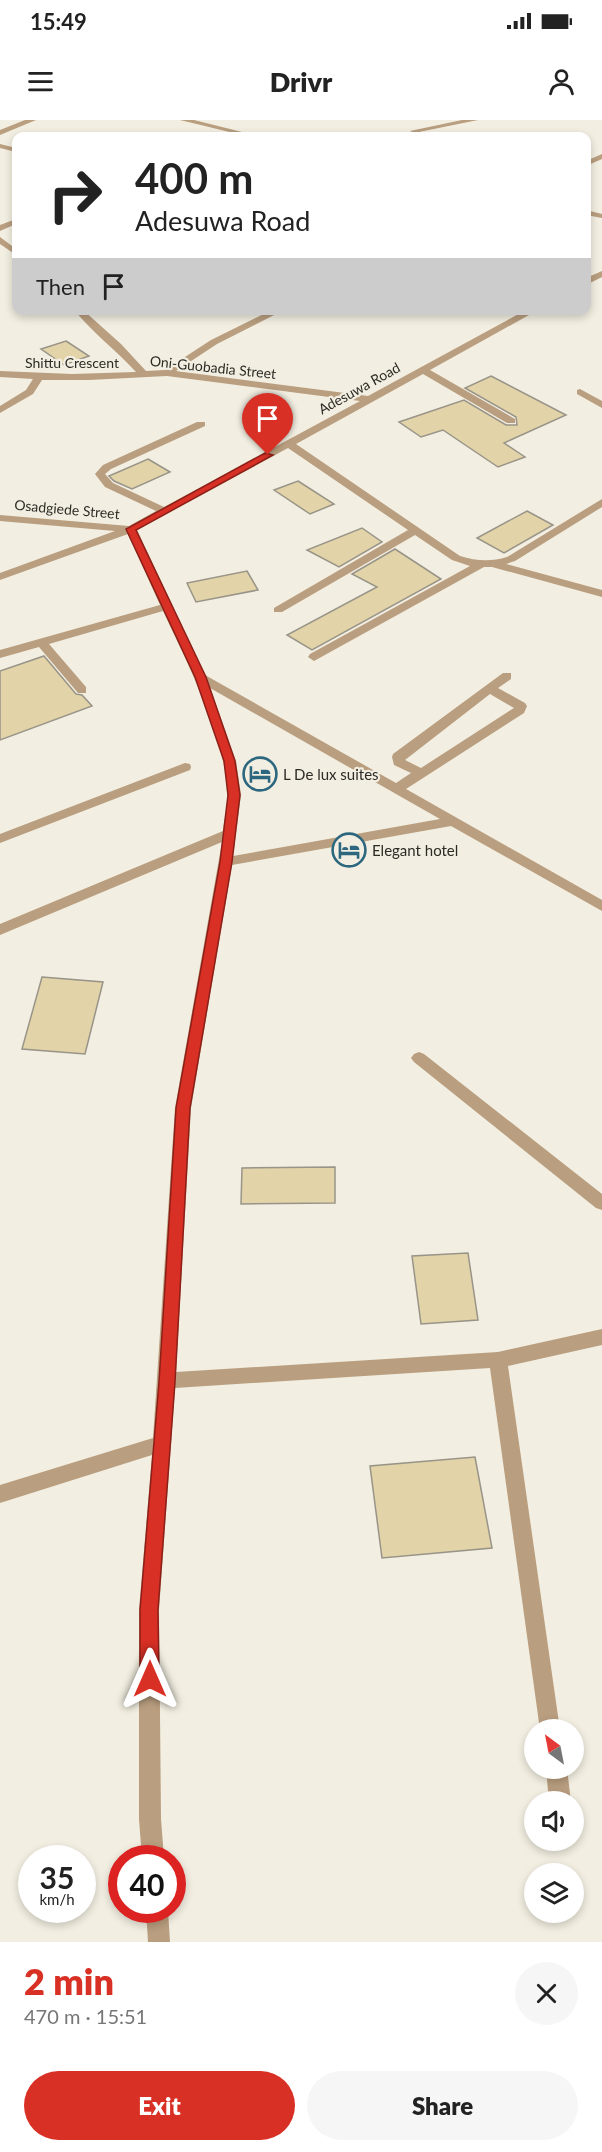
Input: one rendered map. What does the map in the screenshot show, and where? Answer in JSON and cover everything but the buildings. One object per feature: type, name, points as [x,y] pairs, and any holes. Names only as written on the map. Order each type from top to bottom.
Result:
[{"type":"street","points":[[0,133],[32,120]]},
{"type":"street","points":[[184,120],[229,132]]},
{"type":"street","points":[[221,129],[226,120]]},
{"type":"street","points":[[420,132],[474,120]]},
{"type":"street","name":"Oni-Guobadia Street","points":[[83,315],[118,346],[143,374],[167,373],[369,399]]},
{"type":"street","points":[[167,373],[214,342],[270,315]]},
{"type":"street","name":"Adesuwa Road","points":[[0,577],[131,529],[525,315]]},
{"type":"street","points":[[422,370],[511,421]]},
{"type":"street","name":"Shittu Crescent","points":[[0,374],[38,378],[143,374]]},
{"type":"street","points":[[0,410],[30,392],[38,378]]},
{"type":"street","points":[[580,393],[602,405]]},
{"type":"street","points":[[165,511],[109,485],[100,474],[107,467],[201,424]]},
{"type":"street","points":[[288,443],[456,558],[480,566],[496,565],[511,559],[602,502]]},
{"type":"street","name":"Osadgiede Street","points":[[0,518],[131,529]]},
{"type":"street","points":[[131,529],[200,677],[230,761],[234,795],[226,862],[183,1108],[167,1382],[149,1610],[152,1845]]},
{"type":"street","points":[[278,610],[415,530]]},
{"type":"street","points":[[496,565],[602,594]]},
{"type":"street","points":[[314,657],[480,566]]},
{"type":"street","points":[[0,654],[168,606]]},
{"type":"street","points":[[41,642],[82,690]]},
{"type":"street","points":[[421,773],[399,762],[398,757],[507,676]]},
{"type":"street","points":[[200,677],[602,906]]},
{"type":"street","points":[[396,789],[520,710],[521,706],[516,702],[490,689]]},
{"type":"street","points":[[0,839],[185,767]]},
{"type":"street","points":[[226,862],[454,821]]},
{"type":"street","points":[[0,930],[229,834]]},
{"type":"street","points":[[419,1058],[602,1203]]},
{"type":"street","points":[[167,1382],[498,1360],[602,1337]]},
{"type":"street","points":[[498,1360],[548,1719]]},
{"type":"street","points":[[0,1494],[161,1444]]},
{"type":"street","points":[[158,1923],[159,1942]]},
{"type":"place","name":"L De lux suites","points":[[260,774]]},
{"type":"place","name":"Elegant hotel","points":[[349,850]]},
{"type":"route","points":[[150,1679],[149,1610],[167,1382],[183,1108],[226,862],[234,795],[230,761],[200,677],[131,529],[268,455]]}]
